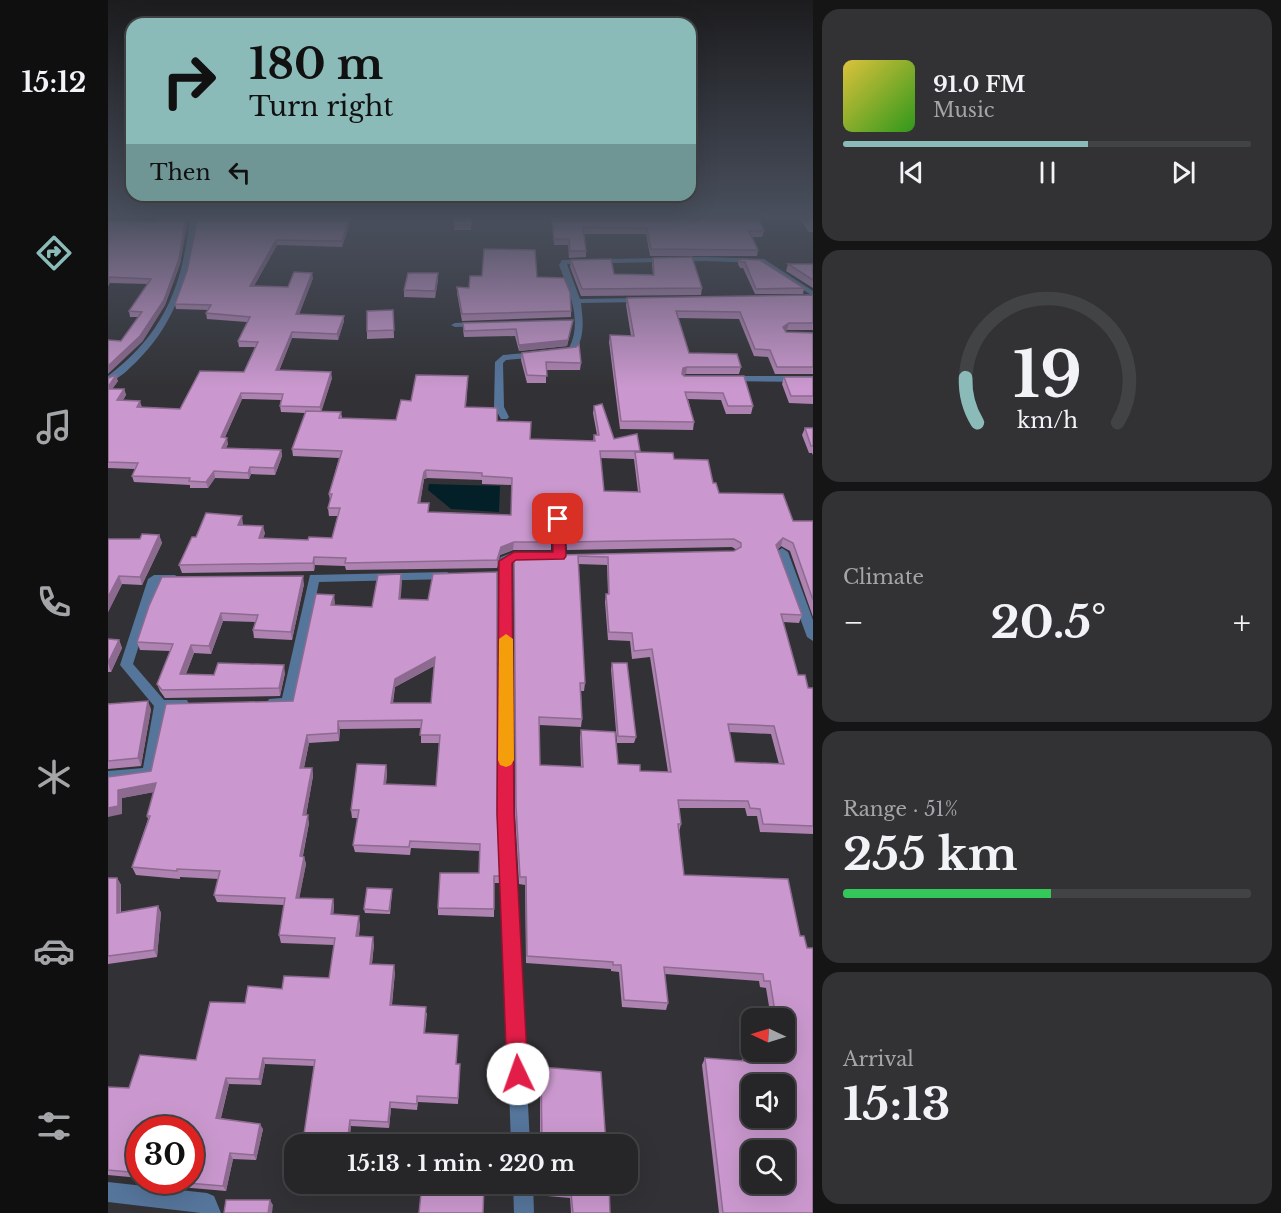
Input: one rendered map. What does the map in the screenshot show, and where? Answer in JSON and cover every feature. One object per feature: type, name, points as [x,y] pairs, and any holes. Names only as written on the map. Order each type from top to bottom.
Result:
[{"type":"street","points":[[108,380],[140,357],[165,322],[183,274]]},
{"type":"street","points":[[504,417],[499,407],[499,362],[503,358],[572,350],[577,342],[579,321],[577,301],[567,274]]},
{"type":"street","points":[[783,274],[809,289],[813,296],[802,298]]},
{"type":"street","points":[[577,301],[646,300]]},
{"type":"street","points":[[568,321],[579,321]]},
{"type":"street","points":[[455,325],[489,324]]},
{"type":"street","points":[[721,379],[813,380]]},
{"type":"street","points":[[521,1134],[506,814],[500,574],[508,557],[565,556],[558,519]]},
{"type":"street","points":[[782,552],[813,637]]},
{"type":"street","points":[[265,703],[288,703],[308,578],[458,575]]},
{"type":"street","points":[[161,705],[126,665],[154,579],[188,579]]},
{"type":"street","points":[[161,705],[196,704]]},
{"type":"street","points":[[108,777],[149,773],[161,705]]},
{"type":"street","points":[[108,1192],[207,1203],[211,1213]]},
{"type":"street","points":[[523,1194],[524,1213]]},
{"type":"water","points":[[429,484],[500,486],[499,512],[451,509],[428,490]]},
{"type":"building","points":[[108,274],[174,274],[164,300],[140,336],[108,366],[108,340],[121,341],[142,312],[129,311],[151,279],[108,278]]},
{"type":"building","points":[[186,274],[257,274],[250,286],[288,287],[293,274],[312,274],[296,314],[344,316],[337,334],[292,332],[276,370],[331,372],[320,407],[280,406],[283,394],[241,393],[221,437],[227,438],[222,448],[281,450],[274,468],[250,467],[248,473],[214,471],[206,482],[189,481],[190,478],[132,476],[138,463],[108,462],[108,389],[124,389],[117,400],[140,401],[137,407],[180,409],[200,371],[244,372],[258,342],[238,341],[250,317],[206,313],[211,305],[175,304]]},
{"type":"building","points":[[408,274],[438,274],[435,291],[404,290]]},
{"type":"building","points":[[482,274],[537,274],[537,277],[564,278],[570,292],[571,311],[462,314],[457,287],[469,288],[470,276],[482,276]]},
{"type":"building","points":[[576,274],[614,274],[697,274],[702,288],[582,289]]},
{"type":"building","points":[[750,274],[781,274],[804,288],[756,289]]},
{"type":"building","points":[[803,274],[813,274],[813,280]]},
{"type":"building","points":[[813,295],[813,323],[789,323],[783,327],[786,332],[813,333],[813,367],[777,367],[770,350],[755,349],[740,312],[676,311],[689,353],[737,354],[741,367],[687,367],[683,368],[682,374],[684,376],[744,376],[753,406],[728,406],[723,393],[685,392],[694,422],[621,421],[610,335],[634,336],[627,298]]},
{"type":"building","points":[[393,310],[394,330],[367,331],[367,311]]},
{"type":"building","points":[[573,320],[568,340],[519,345],[516,329],[464,331],[463,323]]},
{"type":"building","points":[[579,344],[581,363],[546,362],[547,376],[527,375],[522,353],[576,347]]},
{"type":"building","points":[[116,375],[108,387],[108,378]]},
{"type":"building","points":[[416,375],[468,376],[465,407],[497,408],[497,421],[531,422],[530,439],[595,441],[594,435],[599,435],[594,406],[602,404],[614,439],[637,434],[640,451],[600,451],[604,491],[640,492],[635,452],[673,453],[674,459],[708,460],[713,483],[716,483],[719,493],[783,494],[793,521],[813,521],[813,600],[793,543],[783,538],[776,545],[802,615],[781,614],[798,675],[805,675],[808,688],[813,688],[813,826],[763,824],[760,809],[750,808],[748,801],[678,800],[681,824],[678,824],[684,875],[788,879],[800,936],[804,936],[807,948],[813,948],[813,1213],[723,1213],[705,1058],[741,1062],[795,1062],[795,1008],[774,1008],[770,981],[764,981],[763,974],[664,967],[668,1003],[624,1000],[621,965],[613,965],[613,962],[527,956],[526,877],[520,877],[516,806],[514,556],[734,551],[741,547],[741,543],[734,539],[568,542],[566,511],[560,506],[551,511],[551,542],[514,542],[501,547],[497,560],[345,563],[346,558],[314,557],[313,563],[179,565],[192,537],[196,537],[206,513],[242,516],[238,525],[263,526],[259,538],[308,540],[309,537],[332,538],[340,508],[328,508],[332,494],[329,494],[342,451],[292,449],[306,411],[341,412],[339,418],[396,420],[401,400],[411,401]],"holes":[[[426,470],[482,473],[482,476],[512,478],[511,515],[428,512],[429,503],[418,503]],[[578,556],[608,557],[609,594],[606,594],[609,632],[632,633],[634,651],[652,649],[671,772],[640,771],[640,765],[618,764],[615,732],[581,730],[583,767],[540,765],[539,717],[582,719],[580,683],[585,683]],[[728,724],[774,726],[784,764],[735,762]]]},
{"type":"building","points":[[784,377],[813,377],[813,396],[791,396]]},
{"type":"building","points":[[805,428],[813,428],[813,446],[811,446]]},
{"type":"building","points":[[142,534],[159,535],[140,577],[119,576],[108,597],[108,539],[140,539]]},
{"type":"building","points":[[497,572],[497,806],[500,876],[494,876],[494,909],[438,908],[440,873],[479,873],[480,844],[410,841],[409,847],[353,845],[359,810],[351,810],[357,764],[386,765],[384,784],[436,786],[440,735],[420,735],[422,720],[338,721],[338,733],[307,735],[300,768],[312,768],[303,815],[308,815],[300,856],[304,857],[296,898],[333,899],[331,914],[359,916],[356,936],[373,937],[370,964],[394,965],[390,1005],[426,1007],[424,1033],[458,1035],[456,1064],[460,1064],[458,1098],[417,1096],[417,1104],[390,1102],[388,1122],[350,1120],[348,1134],[304,1134],[315,1060],[263,1058],[259,1079],[226,1078],[216,1118],[260,1124],[254,1155],[230,1153],[223,1186],[204,1184],[204,1116],[126,1116],[126,1172],[108,1170],[108,1087],[129,1088],[140,1055],[196,1060],[210,1002],[245,1003],[248,986],[282,989],[284,976],[329,978],[335,938],[279,935],[285,898],[214,895],[220,871],[177,869],[177,871],[132,867],[150,816],[147,816],[156,783],[118,790],[118,806],[108,808],[108,777],[151,771],[166,704],[293,701],[316,594],[334,595],[331,605],[372,607],[378,575],[401,574],[399,599],[428,600],[433,574]],"holes":[[[435,657],[431,703],[391,703],[395,679]]]},
{"type":"building","points":[[303,576],[291,632],[253,630],[258,615],[221,613],[209,646],[191,645],[180,674],[214,675],[218,663],[284,665],[279,688],[162,690],[157,684],[173,644],[137,642],[162,577]]},
{"type":"building","points":[[108,639],[119,640],[108,663]]},
{"type":"building","points":[[612,663],[627,663],[636,737],[618,736]]},
{"type":"building","points":[[148,701],[138,758],[108,761],[108,704]]},
{"type":"building","points":[[108,878],[117,878],[117,913],[158,906],[154,950],[108,956]]},
{"type":"building","points":[[367,888],[392,889],[389,911],[364,909]]},
{"type":"building","points":[[541,1067],[601,1072],[605,1134],[542,1134]]},
{"type":"building","points":[[421,1194],[484,1194],[483,1213],[419,1213]]},
{"type":"building","points":[[571,1194],[609,1194],[610,1213],[573,1213]]},
{"type":"building","points":[[226,1200],[270,1200],[268,1213],[224,1213]]},
{"type":"slow traffic","points":[[506,639],[506,760]]},
{"type":"route","points":[[518,1074],[506,814],[505,561],[508,557],[514,556],[560,556],[558,519]]}]
